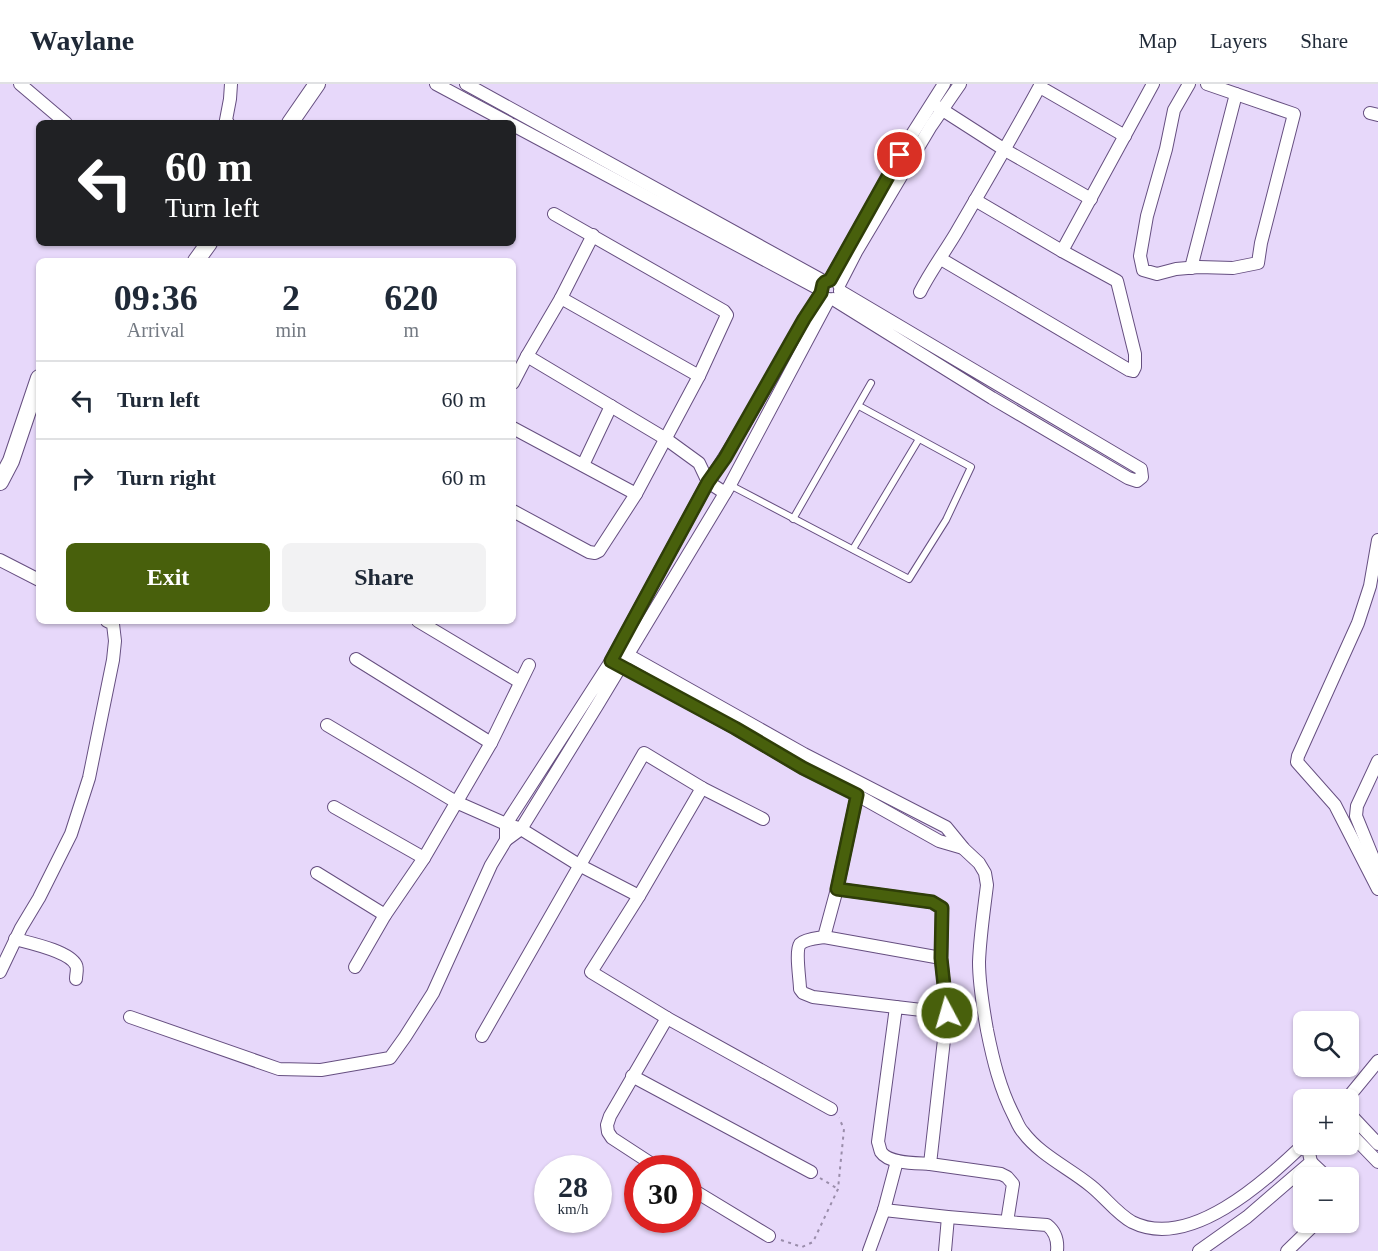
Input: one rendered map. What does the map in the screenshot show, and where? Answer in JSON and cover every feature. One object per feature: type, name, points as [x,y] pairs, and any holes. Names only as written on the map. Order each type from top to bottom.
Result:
[{"type":"main road","points":[[292,120],[317,84]]},
{"type":"main road","points":[[0,483],[5,456],[36,385]]},
{"type":"street","points":[[20,84],[62,120]]},
{"type":"street","points":[[226,120],[231,84]]},
{"type":"street","points":[[436,84],[503,120]]},
{"type":"street","points":[[466,84],[830,290],[1141,469],[1142,477],[1137,481],[1128,478],[992,398],[830,290],[516,127]]},
{"type":"street","points":[[506,840],[506,824],[620,657],[632,646],[727,489],[911,136],[944,84]]},
{"type":"street","points":[[130,1017],[279,1069],[321,1070],[390,1058],[433,993],[491,865],[506,840],[521,829],[620,657],[708,482],[725,458],[804,319],[830,290],[856,252],[926,134],[960,84]]},
{"type":"street","points":[[1062,251],[1153,84]]},
{"type":"street","points":[[1189,84],[1174,110],[1147,216],[1140,256],[1143,270],[1157,274],[1176,269],[1233,268],[1258,263],[1294,114],[1207,84]]},
{"type":"street","points":[[920,292],[1005,150],[1040,85],[1125,135]]},
{"type":"street","points":[[1191,268],[1236,94]]},
{"type":"street","points":[[932,103],[1005,150],[1091,199]]},
{"type":"street","points":[[940,259],[1133,371],[1136,354],[1117,281],[975,200]]},
{"type":"street","points":[[516,513],[589,552],[599,551],[636,494],[699,376],[727,315],[554,214]]},
{"type":"street","points":[[516,378],[593,235]]},
{"type":"street","points":[[561,298],[699,376]]},
{"type":"street","points":[[528,357],[666,438],[699,463],[708,482],[727,489]]},
{"type":"street","points":[[583,465],[611,406]]},
{"type":"street","points":[[516,430],[636,494]]},
{"type":"street","points":[[699,463],[725,458],[740,465]]},
{"type":"street","points":[[1378,540],[1370,585],[1358,622],[1297,762],[1335,805],[1378,889]]},
{"type":"street","points":[[0,560],[36,578]]},
{"type":"street","points":[[0,972],[71,834],[89,778],[109,686],[115,640],[112,624]]},
{"type":"street","points":[[423,624],[520,682]]},
{"type":"street","points":[[620,657],[803,768],[939,841],[964,849]]},
{"type":"street","points":[[620,657],[946,827],[979,863],[987,885],[980,961],[982,1000],[992,1055],[1009,1107],[1023,1132],[1042,1151],[1092,1186],[1120,1214],[1132,1222],[1158,1230],[1170,1230],[1200,1222],[1240,1198],[1293,1155]]},
{"type":"street","points":[[356,659],[491,743]]},
{"type":"street","points":[[355,967],[385,915],[424,858],[491,743],[529,665]]},
{"type":"street","points":[[327,725],[456,802],[521,829],[579,866],[639,896]]},
{"type":"street","points":[[482,1036],[644,753],[702,788],[762,819]]},
{"type":"street","points":[[1378,762],[1357,806],[1356,816],[1378,870]]},
{"type":"street","points":[[702,788],[639,896],[591,972],[667,1018],[831,1109]]},
{"type":"street","points":[[824,937],[857,795]]},
{"type":"street","points":[[334,807],[424,858]]},
{"type":"street","points":[[317,873],[385,915]]},
{"type":"street","points":[[837,889],[932,902],[942,908],[941,958],[947,1013],[930,1164]]},
{"type":"street","points":[[941,958],[824,937],[802,942],[799,945],[800,989],[803,993],[813,997],[947,1013]]},
{"type":"street","points":[[15,939],[71,959],[76,964],[76,979]]},
{"type":"street","points":[[896,1007],[878,1142],[881,1151],[887,1157],[897,1161],[994,1172],[1007,1177],[1013,1184],[1007,1222]]},
{"type":"street","points":[[637,1155],[612,1138],[607,1125],[632,1076],[667,1018]]},
{"type":"street","points":[[1355,1089],[1378,1061]]},
{"type":"street","points":[[632,1076],[811,1172]]},
{"type":"street","points":[[1359,1124],[1378,1144]]},
{"type":"street","points":[[1359,1142],[1378,1162]]},
{"type":"street","points":[[1309,1155],[1316,1167]]},
{"type":"street","points":[[870,1251],[897,1161]]},
{"type":"street","points":[[1199,1251],[1247,1217],[1311,1162]]},
{"type":"street","points":[[702,1195],[769,1236]]},
{"type":"street","points":[[884,1210],[1047,1225],[1052,1229],[1056,1239],[1057,1251]]},
{"type":"street","points":[[945,1251],[948,1217]]},
{"type":"street","points":[[1287,1251],[1306,1233]]},
{"type":"lane","points":[[793,519],[871,383]]},
{"type":"lane","points":[[727,489],[793,519],[909,579],[946,519],[971,467],[859,405]]},
{"type":"lane","points":[[853,549],[919,439]]},
{"type":"path","points":[[769,1236],[802,1247],[813,1242],[838,1189],[844,1129]]},
{"type":"path","points":[[811,1172],[838,1189]]},
{"type":"route","points":[[900,155],[830,280],[821,287],[821,293],[725,458],[708,482],[611,661],[735,728],[803,768],[857,795],[837,889],[932,902],[942,908],[941,958],[947,1013]]}]
